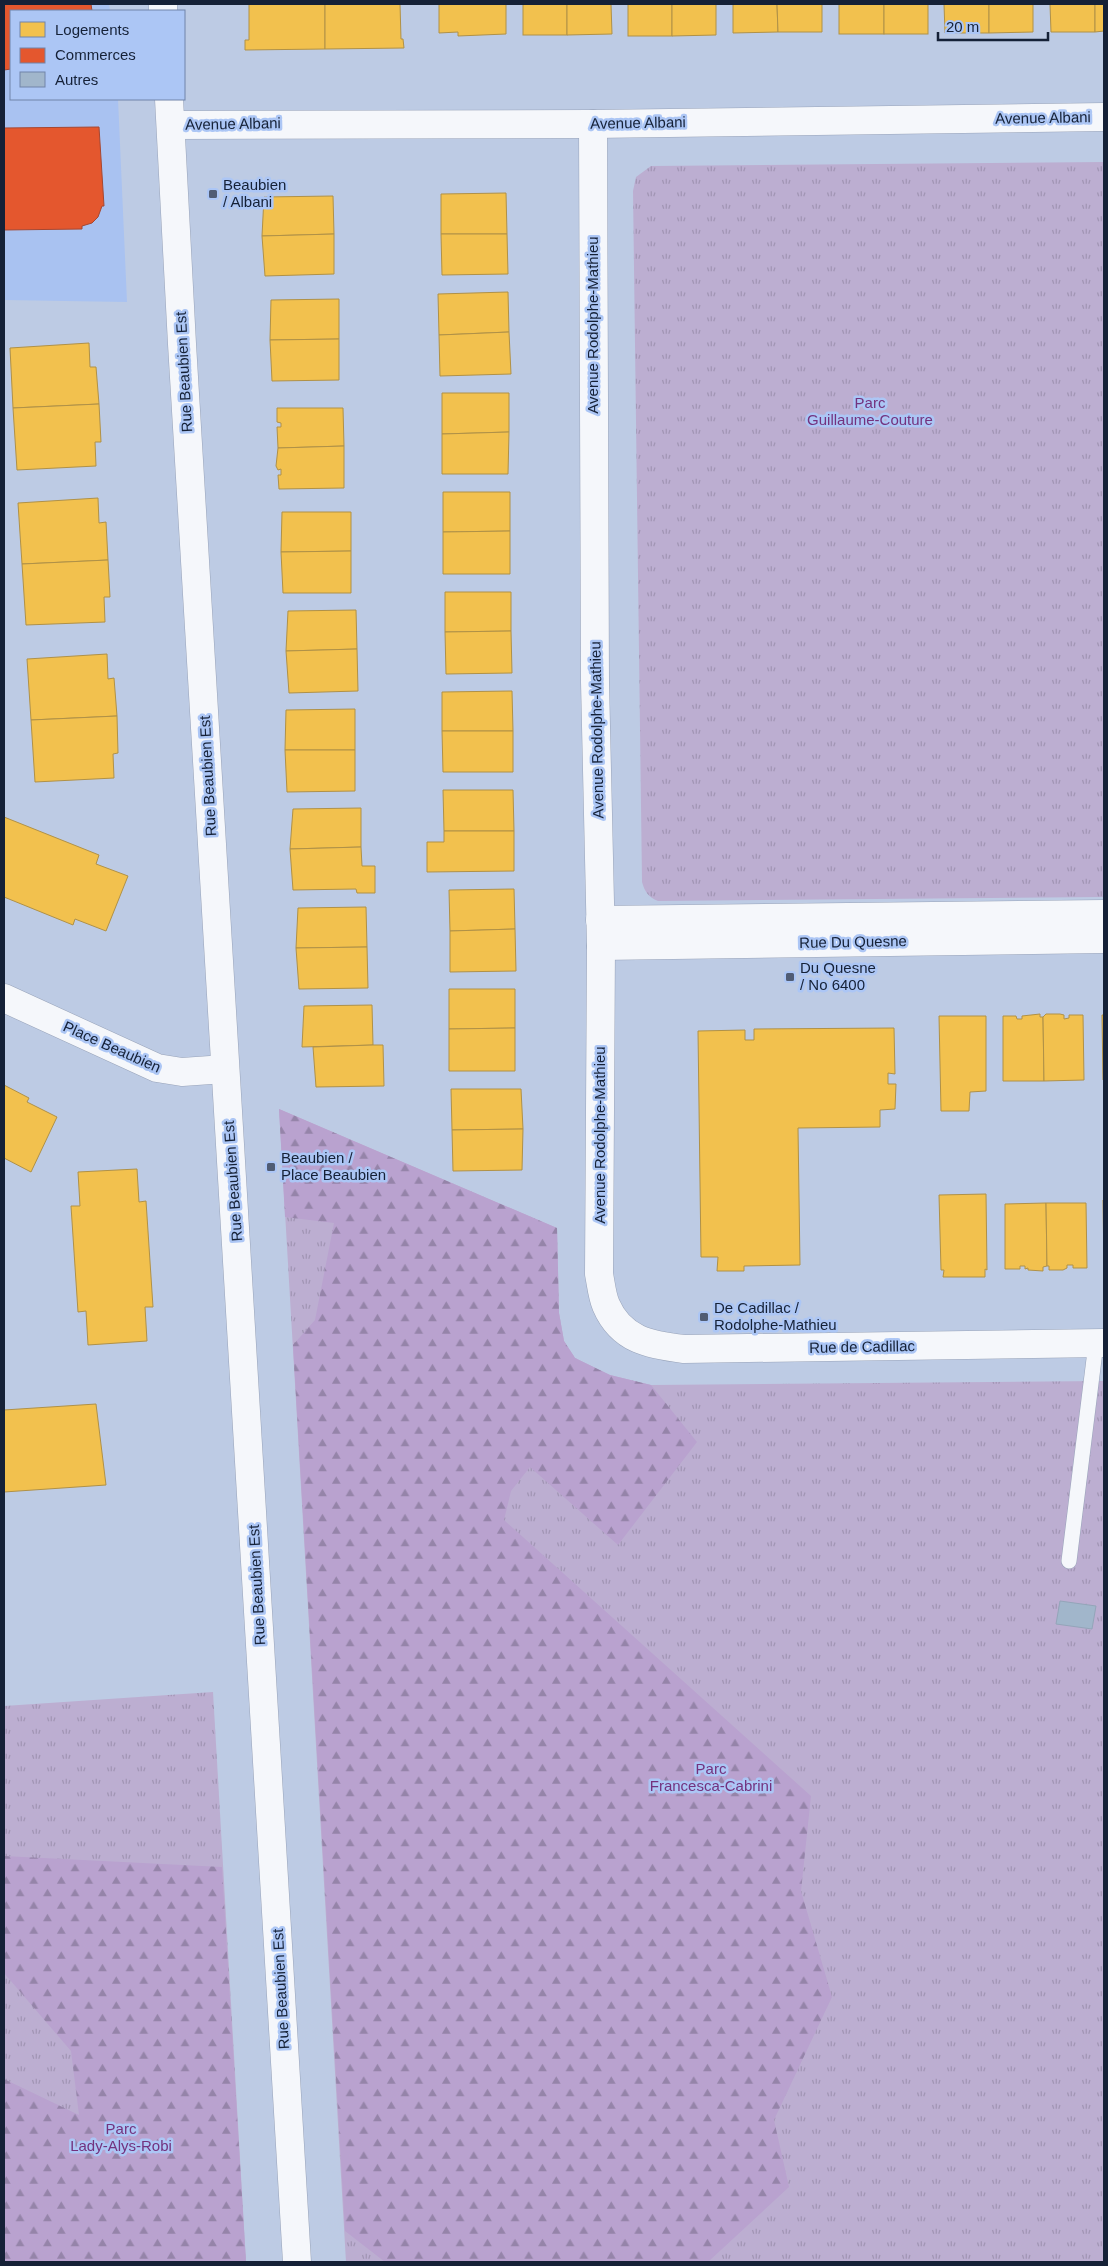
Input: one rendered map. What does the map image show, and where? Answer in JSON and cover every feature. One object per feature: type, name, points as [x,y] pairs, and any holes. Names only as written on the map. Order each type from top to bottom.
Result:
[{"type":"street","name":"Avenue Albani","points":[[170,112],[593,124],[1104,117]]},
{"type":"street","name":"Rue Beaubien Est","points":[[170,112],[183,364],[297,2262]]},
{"type":"street","name":"Avenue Rodolphe-Mathieu","points":[[593,124],[595,682],[601,946],[599,1274],[606,1305],[622,1331]]},
{"type":"street","points":[[600,920],[1104,914]]},
{"type":"street","name":"Rue Du Quesne","points":[[601,946],[1104,938]]},
{"type":"street","name":"Place Beaubien","points":[[4,998],[157,1068],[182,1072],[225,1069]]},
{"type":"street","name":"Rue de Cadillac","points":[[622,1331],[653,1345],[684,1349],[1100,1343]]},
{"type":"lane","points":[[1069,1561],[1100,1343]]},
{"type":"shaded area","points":[[4,4],[109,4],[110,10],[10,10],[10,100],[118,100],[127,302],[4,300]]},
{"type":"green space","name":"Parc Guillaume-Couture","points":[[1104,162],[1104,897],[658,901],[652,898],[642,882],[633,191],[636,177],[651,166]]},
{"type":"green space","name":"Parc Francesca-Cabrini","points":[[279,1109],[557,1228],[559,1313],[564,1341],[575,1358],[610,1375],[651,1385],[1104,1381],[1104,2262],[346,2262]]},
{"type":"green space","points":[[279,1109],[557,1228],[559,1313],[564,1341],[575,1358],[610,1375],[651,1385],[697,1442],[618,1545],[530,1467],[511,1491],[504,1520],[811,1796],[801,1891],[832,1997],[774,2120],[789,2187],[708,2262],[385,2262],[345,2231],[293,1345],[315,1320],[334,1223],[285,1217]]},
{"type":"green space","name":"Parc Lady-Alys-Robi","points":[[213,1692],[246,2262],[4,2262],[4,1706]]},
{"type":"green space","name":"Parc Lady-Alys-Robi","points":[[4,1856],[222,1867],[246,2262],[4,2262],[4,2079],[79,2115],[71,2051],[4,1973]]},
{"type":"building: Logements","points":[[249,4],[325,4],[325,49],[245,50],[245,40],[249,40]]},
{"type":"building: Logements","points":[[325,4],[400,4],[401,39],[403,39],[404,48],[325,49]]},
{"type":"building: Logements","points":[[439,4],[506,4],[506,34],[458,36],[458,32],[439,33]]},
{"type":"building: Logements","points":[[523,4],[567,4],[567,35],[523,35]]},
{"type":"building: Logements","points":[[567,4],[611,4],[612,34],[567,35]]},
{"type":"building: Logements","points":[[628,4],[672,4],[672,36],[628,36]]},
{"type":"building: Logements","points":[[672,4],[716,4],[716,35],[672,36]]},
{"type":"building: Logements","points":[[733,4],[777,4],[778,32],[733,33]]},
{"type":"building: Logements","points":[[777,4],[822,4],[822,32],[778,32]]},
{"type":"building: Logements","points":[[839,4],[884,4],[884,34],[839,34]]},
{"type":"building: Logements","points":[[884,4],[928,4],[928,34],[884,34]]},
{"type":"building: Logements","points":[[944,4],[989,4],[989,33],[945,33]]},
{"type":"building: Logements","points":[[989,4],[1033,4],[1033,32],[989,33]]},
{"type":"building: Logements","points":[[1050,4],[1095,4],[1095,32],[1051,32]]},
{"type":"building: Logements","points":[[1095,4],[1104,4],[1104,31],[1095,32]]},
{"type":"building: Logements","points":[[506,193],[507,234],[441,234],[441,194]]},
{"type":"building: Logements","points":[[333,196],[334,234],[262,236],[264,197]]},
{"type":"building: Logements","points":[[334,234],[334,274],[265,276],[262,236]]},
{"type":"building: Logements","points":[[441,234],[507,234],[508,274],[442,275]]},
{"type":"building: Logements","points":[[508,292],[509,332],[439,335],[438,294]]},
{"type":"building: Logements","points":[[339,299],[339,339],[270,340],[271,300]]},
{"type":"building: Logements","points":[[509,332],[511,374],[440,376],[439,335]]},
{"type":"building: Logements","points":[[339,339],[339,380],[272,381],[270,340]]},
{"type":"building: Logements","points":[[89,343],[90,367],[96,367],[99,404],[13,408],[10,348]]},
{"type":"building: Logements","points":[[442,393],[509,393],[509,432],[442,434]]},
{"type":"building: Logements","points":[[99,404],[101,442],[95,442],[96,466],[17,470],[13,408]]},
{"type":"building: Logements","points":[[277,408],[343,408],[344,446],[278,448],[277,427],[281,427],[281,423],[277,422]]},
{"type":"building: Logements","points":[[509,432],[508,474],[442,474],[442,434]]},
{"type":"building: Logements","points":[[344,446],[344,488],[279,489],[278,475],[281,475],[281,469],[278,470],[276,466],[278,448]]},
{"type":"building: Logements","points":[[443,492],[510,492],[510,531],[443,532]]},
{"type":"building: Logements","points":[[98,498],[99,523],[106,522],[108,560],[22,564],[18,503]]},
{"type":"building: Logements","points":[[282,512],[351,512],[351,551],[281,552]]},
{"type":"building: Logements","points":[[510,531],[510,574],[443,574],[443,532]]},
{"type":"building: Logements","points":[[351,551],[351,593],[283,593],[281,552]]},
{"type":"building: Logements","points":[[108,560],[110,597],[104,597],[105,622],[26,625],[22,564]]},
{"type":"building: Logements","points":[[445,592],[511,592],[511,631],[445,632]]},
{"type":"building: Logements","points":[[356,610],[357,649],[286,651],[288,611]]},
{"type":"building: Logements","points":[[511,631],[512,673],[446,674],[445,632]]},
{"type":"building: Logements","points":[[357,649],[358,691],[289,693],[286,651]]},
{"type":"building: Logements","points":[[107,654],[108,679],[114,678],[117,716],[31,720],[27,659]]},
{"type":"building: Logements","points":[[512,691],[513,731],[442,731],[442,692]]},
{"type":"building: Logements","points":[[355,709],[355,750],[285,750],[286,710]]},
{"type":"building: Logements","points":[[117,716],[118,753],[113,754],[114,778],[35,782],[31,720]]},
{"type":"building: Logements","points":[[442,731],[513,731],[513,772],[443,772]]},
{"type":"building: Logements","points":[[285,750],[355,750],[355,791],[287,792]]},
{"type":"building: Logements","points":[[443,790],[513,790],[514,831],[444,831]]},
{"type":"building: Logements","points":[[361,808],[361,847],[290,849],[293,809]]},
{"type":"building: Logements","points":[[4,817],[99,855],[96,864],[128,876],[106,931],[75,919],[73,925],[4,897]]},
{"type":"building: Logements","points":[[444,831],[514,831],[514,871],[427,872],[427,842],[444,842]]},
{"type":"building: Logements","points":[[361,847],[362,866],[375,866],[375,893],[357,893],[356,889],[293,890],[290,849]]},
{"type":"building: Logements","points":[[514,889],[515,929],[450,931],[449,890]]},
{"type":"building: Logements","points":[[366,907],[367,947],[296,948],[298,908]]},
{"type":"building: Logements","points":[[515,929],[516,971],[450,972],[450,931]]},
{"type":"building: Logements","points":[[367,947],[368,988],[299,989],[296,948]]},
{"type":"building: Logements","points":[[449,989],[515,989],[515,1028],[449,1029]]},
{"type":"building: Logements","points":[[372,1005],[373,1045],[302,1047],[304,1006]]},
{"type":"building: Logements","points":[[1040,1014],[1040,1017],[1043,1017],[1044,1081],[1003,1081],[1003,1016],[1016,1016],[1017,1019],[1022,1019],[1022,1016]]},
{"type":"building: Logements","points":[[1046,1014],[1064,1015],[1064,1019],[1069,1018],[1069,1015],[1083,1015],[1084,1080],[1044,1081],[1043,1017]]},
{"type":"building: Logements","points":[[1102,1015],[1104,1015],[1104,1080],[1103,1080]]},
{"type":"building: Logements","points":[[939,1016],[986,1016],[986,1091],[970,1092],[969,1111],[941,1111]]},
{"type":"building: Logements","points":[[515,1028],[515,1071],[449,1071],[449,1029]]},
{"type":"building: Logements","points":[[894,1028],[895,1074],[888,1073],[888,1084],[896,1084],[895,1109],[880,1110],[880,1127],[798,1128],[800,1265],[744,1266],[744,1271],[717,1271],[718,1257],[701,1257],[698,1031],[745,1030],[745,1040],[754,1040],[754,1029]]},
{"type":"building: Logements","points":[[383,1045],[384,1086],[316,1087],[313,1047]]},
{"type":"building: Logements","points":[[4,1085],[29,1098],[27,1102],[57,1117],[31,1172],[4,1158]]},
{"type":"building: Logements","points":[[451,1089],[521,1089],[523,1129],[452,1130]]},
{"type":"building: Logements","points":[[523,1129],[522,1170],[453,1171],[452,1130]]},
{"type":"building: Logements","points":[[137,1169],[139,1202],[146,1201],[153,1307],[145,1307],[147,1341],[88,1345],[86,1311],[78,1312],[71,1206],[80,1206],[78,1172]]},
{"type":"building: Logements","points":[[986,1194],[987,1270],[985,1269],[985,1277],[943,1277],[944,1270],[941,1270],[939,1195]]},
{"type":"building: Logements","points":[[1103,1200],[1104,1200],[1104,1269]]},
{"type":"building: Logements","points":[[1046,1203],[1047,1266],[1043,1267],[1043,1271],[1028,1270],[1028,1268],[1025,1269],[1025,1266],[1020,1266],[1020,1269],[1005,1269],[1005,1204]]},
{"type":"building: Logements","points":[[1046,1203],[1086,1203],[1087,1268],[1073,1268],[1073,1265],[1067,1265],[1067,1268],[1063,1270],[1049,1270],[1049,1266],[1047,1266]]},
{"type":"building: Logements","points":[[96,1404],[106,1485],[4,1492],[4,1410]]},
{"type":"building: Commerces","points":[[4,4],[91,4],[92,10],[10,10],[10,69],[4,70]]},
{"type":"building: Commerces","points":[[99,127],[104,206],[102,206],[98,217],[92,223],[82,226],[82,229],[4,230],[4,128]]},
{"type":"building: Autres","points":[[1060,1601],[1096,1606],[1092,1629],[1056,1624]]},
{"type":"place","name":"Beaubien / Albani","points":[[213,194]]},
{"type":"place","name":"Du Quesne / No 6400","points":[[790,977]]},
{"type":"place","name":"Beaubien / Place Beaubien","points":[[271,1167]]},
{"type":"place","name":"De Cadillac / Rodolphe-Mathieu","points":[[704,1317]]}]
